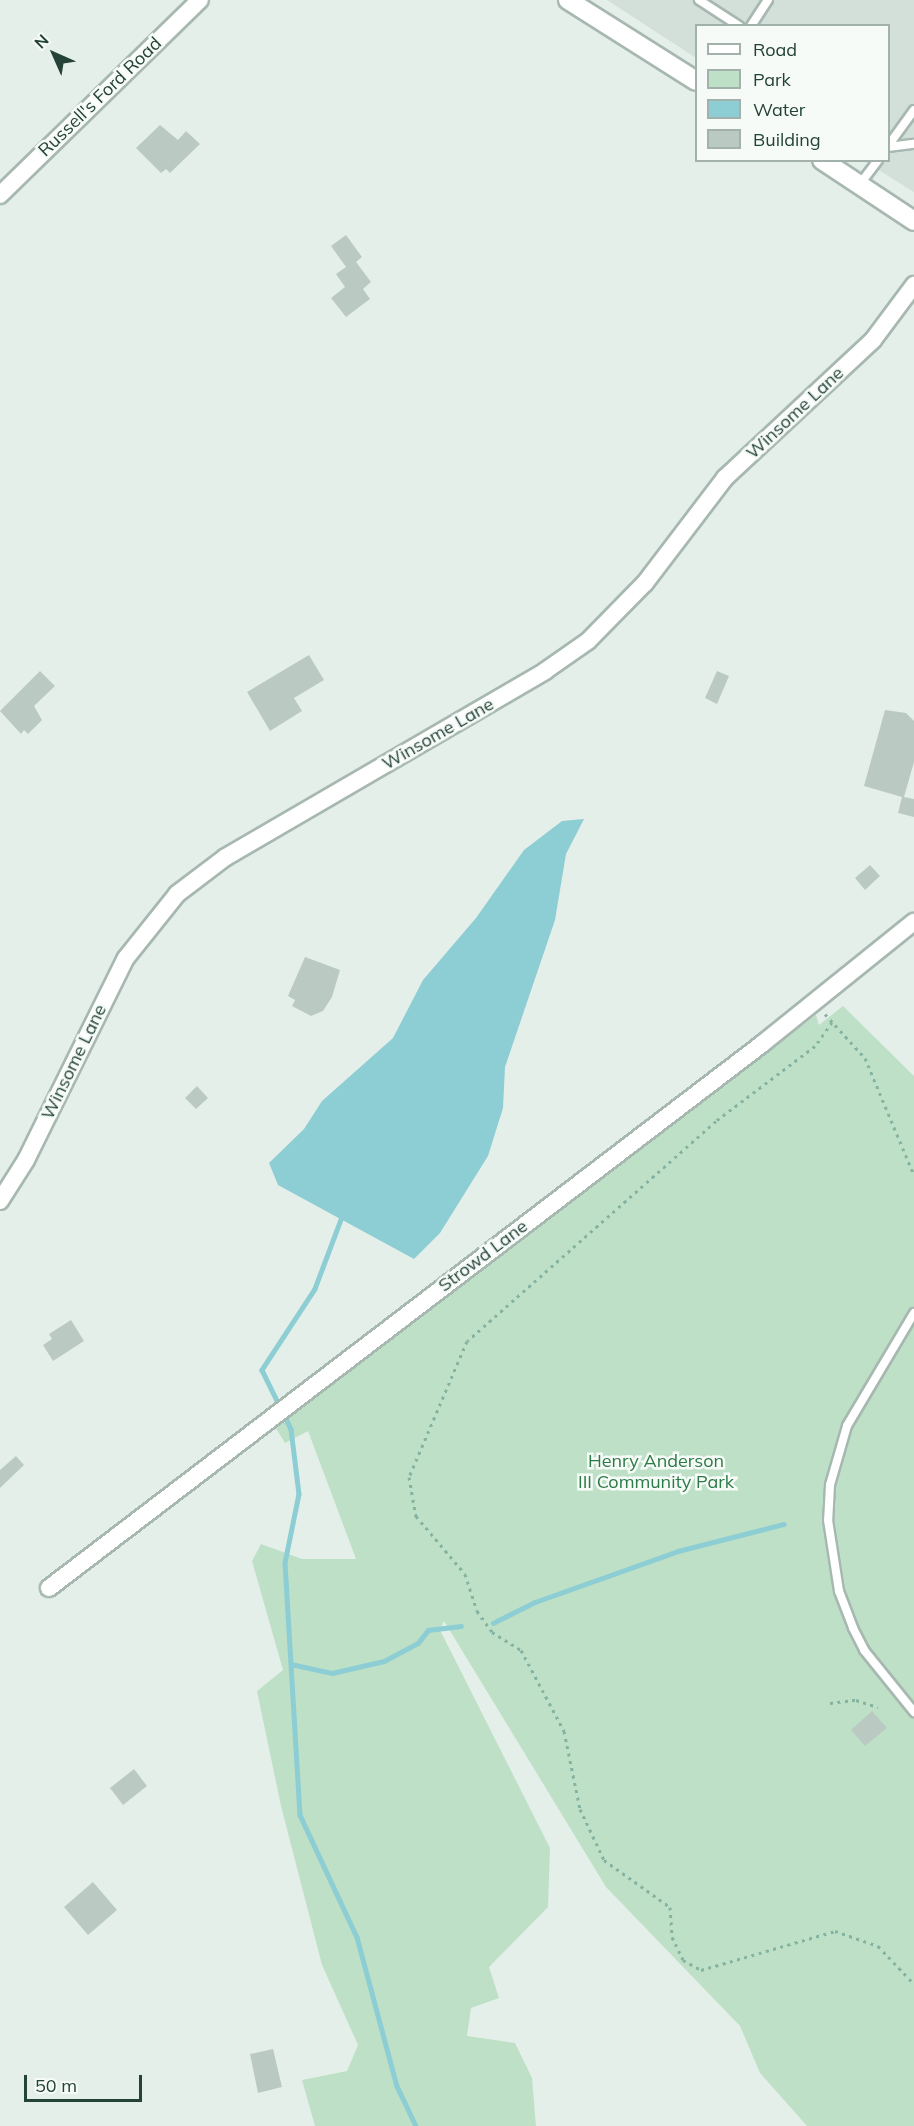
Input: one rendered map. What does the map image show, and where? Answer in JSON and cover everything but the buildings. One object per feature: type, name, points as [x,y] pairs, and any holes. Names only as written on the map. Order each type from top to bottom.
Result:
[{"type":"street","name":"Russell's Ford Road","points":[[0,195],[200,0]]},
{"type":"street","points":[[568,0],[695,80]]},
{"type":"street","points":[[825,162],[914,221]]},
{"type":"street","name":"Winsome Lane","points":[[0,1201],[26,1160],[126,958],[177,894],[226,857],[545,671],[588,641],[645,583],[725,478],[873,340],[914,285]]},
{"type":"street","name":"Strowd Lane","points":[[49,1588],[816,1000],[914,922]]},
{"type":"lane","points":[[699,0],[736,24]]},
{"type":"lane","points":[[752,24],[768,0]]},
{"type":"lane","points":[[890,143],[914,110]]},
{"type":"lane","points":[[890,146],[914,144]]},
{"type":"lane","points":[[860,184],[876,162]]},
{"type":"lane","points":[[914,1313],[847,1426],[830,1485],[828,1520],[839,1591],[853,1628],[864,1650],[914,1712]]},
{"type":"path","points":[[816,1000],[832,1022],[865,1058],[914,1175]]},
{"type":"path","points":[[832,1022],[815,1047],[716,1121],[467,1341],[409,1477],[416,1516],[465,1574],[477,1611],[492,1632],[521,1650],[564,1731],[580,1809],[604,1860],[670,1907],[672,1937],[682,1960],[701,1970],[835,1931],[878,1946],[914,1983]]},
{"type":"path","points":[[830,1704],[856,1701],[878,1707]]},
{"type":"shaded area","points":[[607,0],[914,0],[914,192],[866,162],[890,162],[890,24],[695,24],[695,57]]},
{"type":"green space","name":"Henry Anderson III Community Park","points":[[843,1006],[914,1076],[914,2126],[807,2126],[760,2073],[740,2026],[606,1887],[444,1621],[440,1630],[550,1848],[548,1907],[489,1967],[499,1998],[471,2008],[467,2036],[515,2043],[532,2078],[536,2126],[315,2126],[302,2080],[347,2071],[358,2045],[322,1965],[281,1806],[257,1691],[283,1670],[252,1561],[261,1544],[302,1559],[356,1559],[308,1431],[285,1443],[274,1425],[816,1015],[819,1025]]},
{"type":"water","points":[[584,819],[566,854],[555,920],[505,1067],[503,1108],[488,1156],[440,1233],[414,1259],[278,1185],[269,1163],[304,1129],[322,1101],[393,1038],[423,980],[476,918],[524,850],[562,821]]},
{"type":"waterway","points":[[342,1217],[315,1289],[262,1370],[291,1429],[299,1494],[285,1563],[300,1815],[357,1937],[397,2086],[416,2126]]},
{"type":"waterway","points":[[493,1623],[535,1602],[678,1551],[784,1524]]},
{"type":"waterway","points":[[291,1664],[332,1673],[384,1661],[418,1643],[428,1630],[461,1626]]}]
